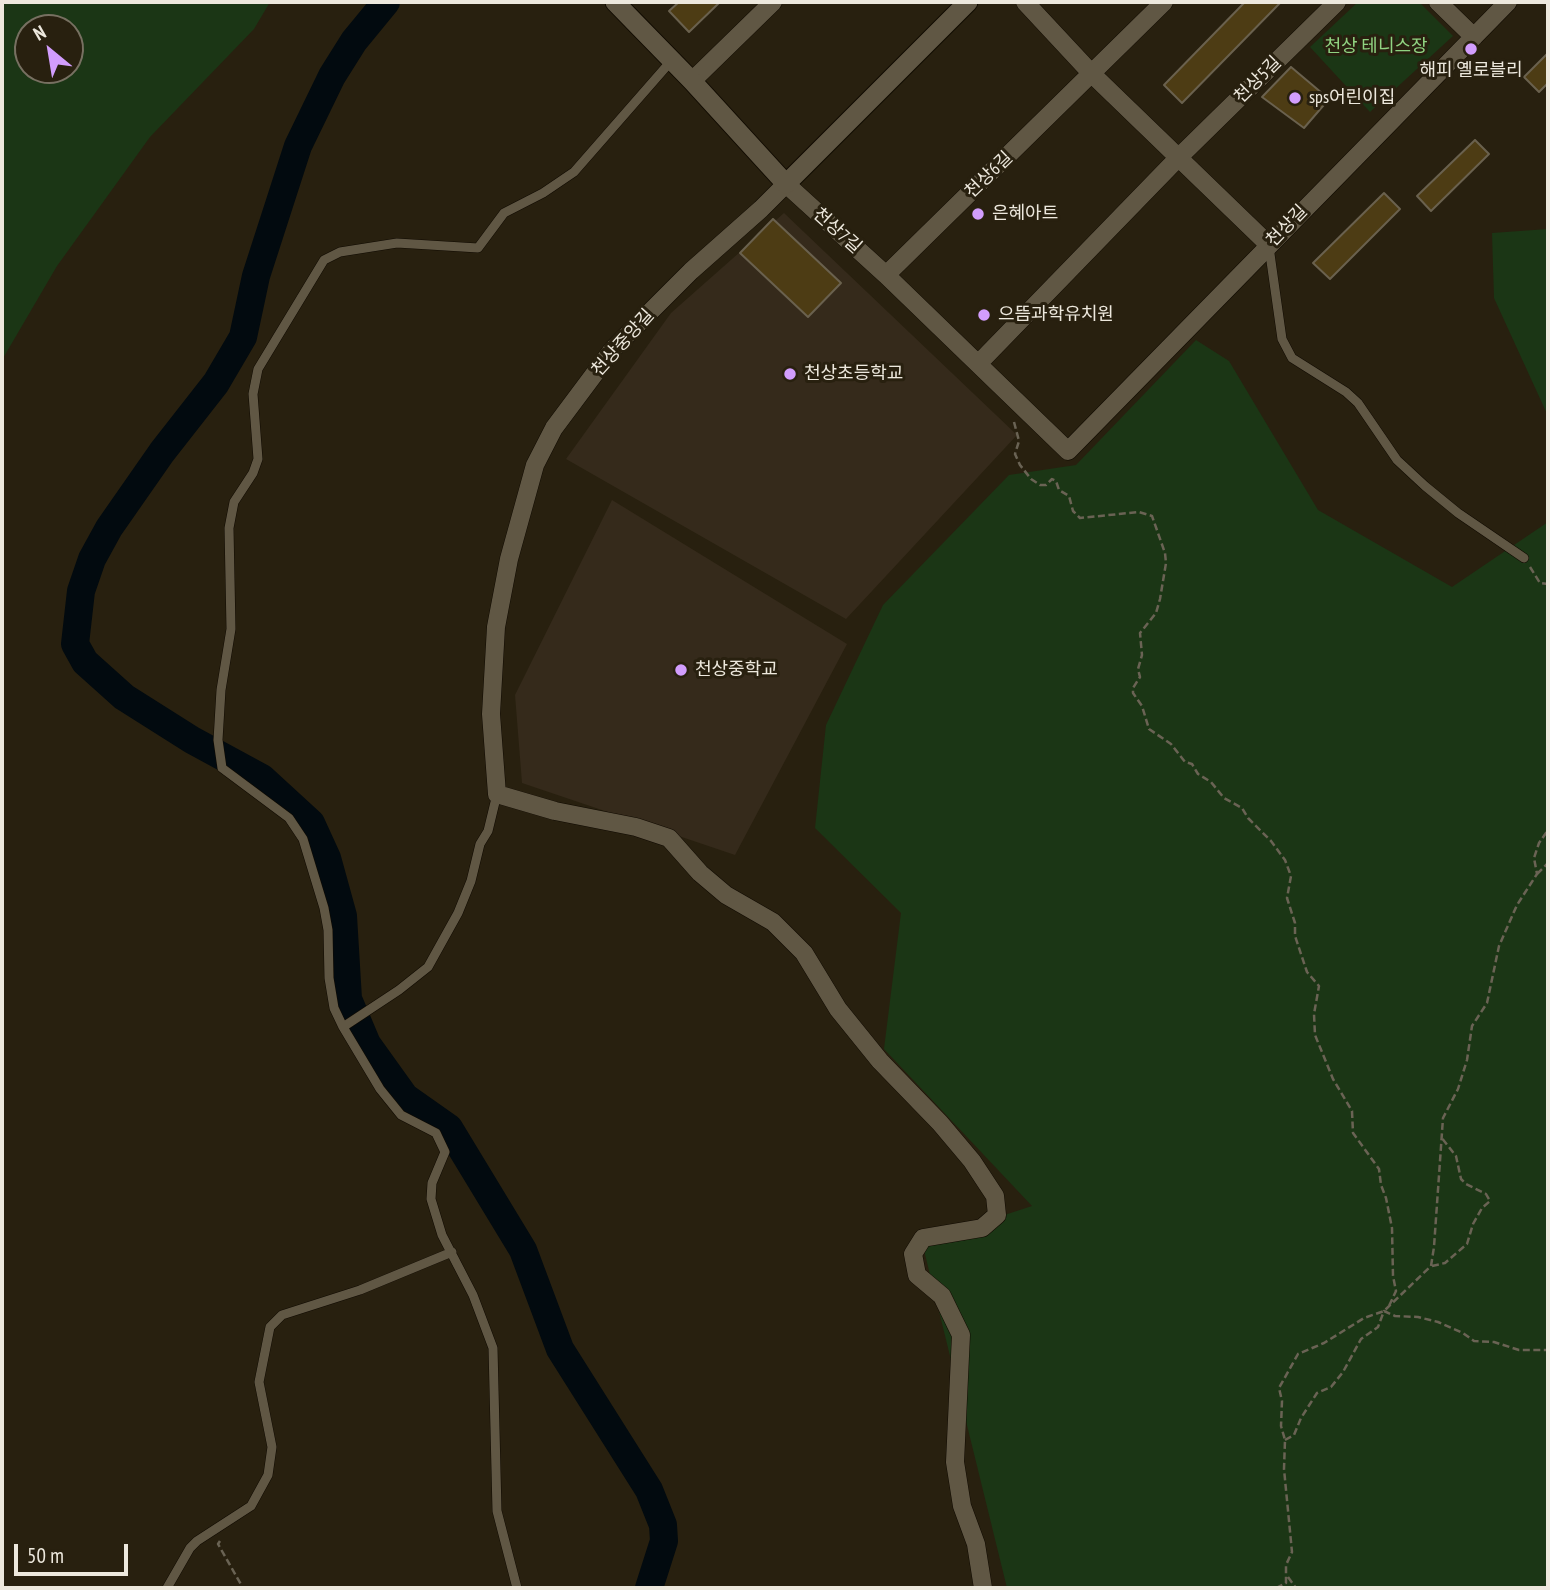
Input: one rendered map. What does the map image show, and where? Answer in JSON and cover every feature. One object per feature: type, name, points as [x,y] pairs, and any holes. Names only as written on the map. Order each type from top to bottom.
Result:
[{"type":"street","name":"천상7길","points":[[615,2],[692,80],[786,184],[886,275],[1068,451]]},
{"type":"street","points":[[692,80],[773,2]]},
{"type":"street","name":"천상중앙길","points":[[496,794],[491,714],[496,628],[509,559],[535,466],[554,428],[613,349],[691,271],[761,209],[968,2]]},
{"type":"street","points":[[1025,2],[1092,74],[1269,245]]},
{"type":"street","points":[[1092,74],[1164,2]]},
{"type":"street","name":"천상5길","points":[[1178,158],[1337,2]]},
{"type":"street","points":[[1438,2],[1474,37]]},
{"type":"street","name":"천상길","points":[[1068,451],[1507,2]]},
{"type":"street","name":"천상6길","points":[[886,275],[1092,74]]},
{"type":"street","points":[[978,364],[1178,158]]},
{"type":"street","points":[[496,794],[555,811],[636,827],[669,838],[708,880],[726,895],[774,922],[804,953],[838,1009],[880,1061],[940,1123],[972,1161],[995,1196],[997,1215],[982,1228],[923,1238],[913,1254],[917,1275],[942,1296],[961,1335],[955,1462],[962,1506],[976,1544],[983,1588]]},
{"type":"lane","points":[[517,1588],[497,1511],[493,1348],[473,1295],[442,1235],[431,1199],[432,1183],[445,1152],[436,1133],[401,1115],[380,1089],[334,1007],[324,908],[303,839],[289,818],[222,768],[218,740],[231,629],[229,528],[234,502],[253,473],[258,459],[253,394],[258,369],[324,260],[340,251],[397,243],[478,248],[504,213],[543,193],[574,172],[672,60]]},
{"type":"lane","points":[[1269,245],[1282,339],[1292,358],[1346,392],[1358,403],[1397,460],[1425,486],[1458,513],[1524,558]]},
{"type":"lane","points":[[346,1025],[428,967],[471,881],[480,844],[488,831],[496,794]]},
{"type":"lane","points":[[167,1588],[190,1548],[251,1506],[268,1475],[272,1456],[259,1382],[270,1326],[282,1315],[360,1290],[452,1252]]},
{"type":"path","points":[[1013,420],[1019,441],[1015,454],[1020,465],[1031,479],[1040,485],[1046,485],[1052,479],[1056,481],[1059,490],[1069,496],[1073,510],[1080,518],[1139,512],[1152,516],[1166,563],[1156,613],[1140,633],[1140,677],[1133,693],[1142,706],[1149,729],[1171,744],[1185,762],[1192,764],[1198,774],[1211,782],[1224,798],[1242,808],[1285,860],[1292,876],[1287,898],[1295,923],[1295,936],[1307,972],[1318,986],[1314,1014],[1315,1035],[1333,1079],[1352,1111],[1353,1133],[1380,1169],[1381,1185],[1392,1228],[1396,1291],[1389,1306]]},
{"type":"path","points":[[1524,558],[1540,583],[1548,584]]},
{"type":"path","points":[[1537,874],[1534,858],[1539,843],[1548,830]]},
{"type":"path","points":[[1431,1266],[1443,1118],[1458,1089],[1472,1027],[1487,1003],[1499,946],[1517,905],[1537,874],[1548,863]]},
{"type":"path","points":[[1285,1440],[1294,1435],[1317,1393],[1331,1387],[1362,1339],[1378,1327],[1384,1311],[1431,1266],[1445,1263],[1467,1244],[1473,1224],[1482,1208],[1490,1201],[1486,1194],[1466,1184],[1461,1178],[1455,1156],[1441,1137]]},
{"type":"path","points":[[1276,1588],[1286,1583],[1286,1565],[1292,1552],[1279,1388],[1298,1354],[1324,1343],[1364,1318],[1384,1311],[1395,1317],[1438,1322],[1474,1341],[1494,1342],[1519,1350],[1548,1350]]},
{"type":"path","points":[[228,1522],[218,1545],[243,1588]]},
{"type":"path","points":[[1287,1576],[1296,1588]]},
{"type":"shaded area","name":"천상초등학교","points":[[784,213],[1017,435],[846,619],[566,459],[671,313]]},
{"type":"shaded area","name":"천상중학교","points":[[612,500],[847,644],[735,855],[522,783],[515,695]]},
{"type":"green space","points":[[2,2],[270,2],[254,29],[150,137],[57,266],[2,360]]},
{"type":"green space","name":"천상 테니스장","points":[[1358,2],[1419,2],[1453,36],[1370,112],[1310,47]]},
{"type":"green space","points":[[1548,229],[1548,416],[1494,298],[1492,233]]},
{"type":"green space","points":[[1196,340],[1229,361],[1318,510],[1452,587],[1548,522],[1548,1588],[1007,1588],[922,1242],[1032,1206],[884,1049],[901,913],[815,828],[826,725],[883,605],[1009,475],[1076,465]]},
{"type":"building","points":[[679,2],[720,2],[689,32],[669,11]]},
{"type":"building","points":[[1245,2],[1281,2],[1182,103],[1164,85]]},
{"type":"building","points":[[1548,53],[1548,83],[1539,92],[1524,77]]},
{"type":"building","name":"sps어린이집","points":[[1291,67],[1329,99],[1304,128],[1262,97]]},
{"type":"building","points":[[1475,140],[1489,154],[1431,211],[1417,196]]},
{"type":"building","points":[[1384,193],[1400,209],[1330,279],[1313,263]]},
{"type":"building","points":[[773,219],[841,283],[808,317],[740,253]]},
{"type":"waterway","points":[[386,2],[354,41],[332,76],[298,146],[256,276],[243,337],[216,383],[162,452],[109,528],[92,559],[81,591],[75,644],[85,662],[124,697],[192,740],[262,778],[311,823],[327,858],[343,916],[348,999],[367,1044],[405,1097],[449,1128],[523,1250],[560,1349],[649,1490],[663,1525],[664,1541],[649,1588]]},
{"type":"place","name":"해피 옐로블리","points":[[1471,49]]},
{"type":"place","name":"sps어린이집","points":[[1295,98]]},
{"type":"place","name":"은혜아트","points":[[978,214]]},
{"type":"place","name":"으뜸과학유치원","points":[[984,315]]},
{"type":"place","name":"천상초등학교","points":[[790,374]]},
{"type":"place","name":"천상중학교","points":[[681,670]]}]
